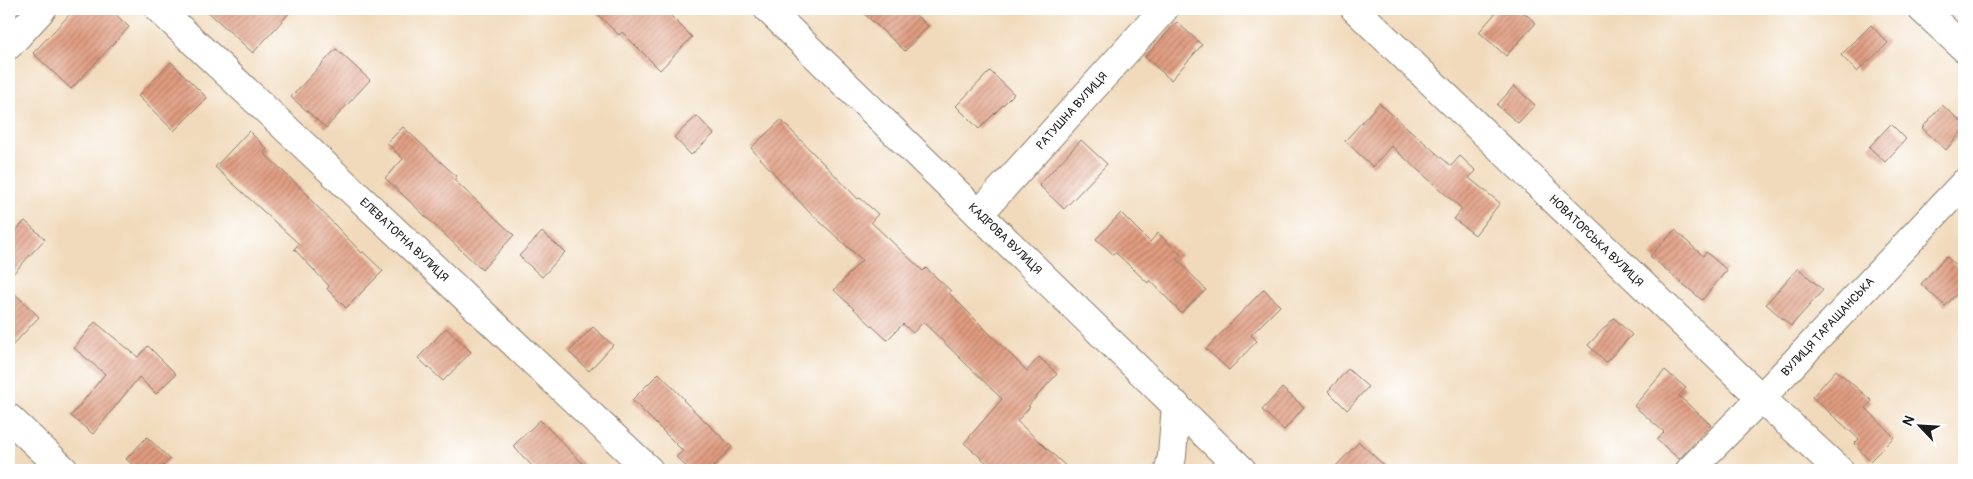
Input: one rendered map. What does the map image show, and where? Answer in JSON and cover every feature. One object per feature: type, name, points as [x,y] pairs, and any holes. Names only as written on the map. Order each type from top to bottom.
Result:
[{"type":"street","points":[[9,45],[42,9]]},
{"type":"street","name":"ЕЛЕВАТОРНА ВУЛИЦЯ","points":[[158,9],[649,470]]},
{"type":"street","name":"КАДРОВА ВУЛИЦЯ","points":[[768,9],[1242,470]]},
{"type":"street","name":"РАТУШНА ВУЛИЦЯ","points":[[979,214],[1164,9]]},
{"type":"street","name":"НОВАТОРСЬКА ВУЛИЦЯ","points":[[1355,9],[1761,398],[1839,470]]},
{"type":"street","points":[[1922,9],[1964,48]]},
{"type":"street","name":"ВУЛИЦЯ ТАРАЩАНСЬКА","points":[[1690,470],[1761,398],[1964,183]]},
{"type":"street","points":[[1168,470],[1172,456],[1176,405]]},
{"type":"street","points":[[9,418],[64,470]]},
{"type":"building","points":[[75,9],[110,9],[129,27],[71,89],[33,53]]},
{"type":"building","points":[[205,9],[293,9],[253,53]]},
{"type":"building","points":[[592,9],[664,9],[692,37],[660,70],[622,32],[619,35]]},
{"type":"building","points":[[859,9],[909,9],[928,26],[905,51]]},
{"type":"building","points":[[1499,9],[1520,9],[1536,23],[1506,56],[1479,32]]},
{"type":"building","points":[[1177,22],[1202,45],[1171,80],[1145,57]]},
{"type":"building","points":[[1871,25],[1888,43],[1857,72],[1841,55]]},
{"type":"building","points":[[336,49],[370,80],[326,128],[291,97]]},
{"type":"building","points":[[171,62],[207,98],[174,131],[138,96]]},
{"type":"building","points":[[990,71],[1014,94],[979,129],[956,106]]},
{"type":"building","points":[[1514,86],[1535,105],[1518,123],[1497,105]]},
{"type":"building","points":[[1379,103],[1451,166],[1460,156],[1476,171],[1469,178],[1500,203],[1475,235],[1454,219],[1462,209],[1391,146],[1373,167],[1345,141]]},
{"type":"building","points":[[1942,105],[1964,124],[1964,129],[1946,150],[1922,128]]},
{"type":"building","points":[[697,116],[714,134],[691,155],[674,137]]},
{"type":"building","points":[[781,120],[858,199],[860,198],[878,214],[871,222],[923,271],[926,268],[951,291],[949,293],[1027,371],[1039,357],[1057,374],[1017,421],[1070,470],[995,470],[964,443],[1002,399],[923,322],[913,333],[903,324],[887,340],[834,290],[862,260],[808,211],[751,148]]},
{"type":"building","points":[[1891,124],[1906,139],[1885,162],[1869,147]]},
{"type":"building","points":[[403,127],[457,177],[454,180],[514,235],[482,270],[385,178],[403,159],[387,143]]},
{"type":"building","points":[[249,131],[267,149],[264,153],[310,197],[362,253],[383,271],[346,308],[327,289],[329,286],[294,249],[299,244],[215,167]]},
{"type":"building","points":[[1081,140],[1107,164],[1064,209],[1039,185]]},
{"type":"building","points":[[1121,213],[1150,242],[1158,233],[1181,255],[1177,259],[1206,290],[1181,313],[1150,280],[1148,283],[1115,252],[1113,254],[1096,239]]},
{"type":"building","points":[[25,221],[45,239],[9,278],[9,238]]},
{"type":"building","points":[[1675,230],[1703,256],[1706,252],[1727,270],[1702,300],[1650,256]]},
{"type":"building","points":[[542,232],[565,252],[542,277],[519,256]]},
{"type":"building","points":[[1946,256],[1964,273],[1964,286],[1945,306],[1921,284]]},
{"type":"building","points":[[1798,268],[1823,290],[1791,326],[1766,304]]},
{"type":"building","points":[[9,288],[39,317],[9,349]]},
{"type":"building","points":[[1264,289],[1280,306],[1251,335],[1257,341],[1229,370],[1206,349]]},
{"type":"building","points":[[1614,318],[1632,335],[1606,362],[1588,345]]},
{"type":"building","points":[[95,322],[138,357],[148,346],[176,374],[156,394],[139,377],[93,434],[71,416],[105,374],[74,348]]},
{"type":"building","points":[[593,327],[613,345],[589,371],[569,352]]},
{"type":"building","points":[[446,328],[471,352],[443,381],[418,358]]},
{"type":"building","points":[[1348,369],[1368,387],[1347,410],[1328,391]]},
{"type":"building","points":[[1665,370],[1686,388],[1679,396],[1711,425],[1679,459],[1657,440],[1664,432],[1634,406]]},
{"type":"building","points":[[1836,370],[1872,401],[1866,408],[1894,437],[1870,461],[1854,444],[1859,439],[1812,397]]},
{"type":"building","points":[[659,373],[683,400],[732,447],[710,470],[690,470],[676,457],[683,451],[632,400]]},
{"type":"building","points":[[1282,388],[1304,407],[1284,430],[1262,410]]},
{"type":"building","points":[[540,420],[589,470],[536,470],[513,446]]},
{"type":"building","points":[[147,437],[170,459],[159,470],[139,470],[126,459]]},
{"type":"building","points":[[1359,442],[1389,470],[1332,470]]}]
